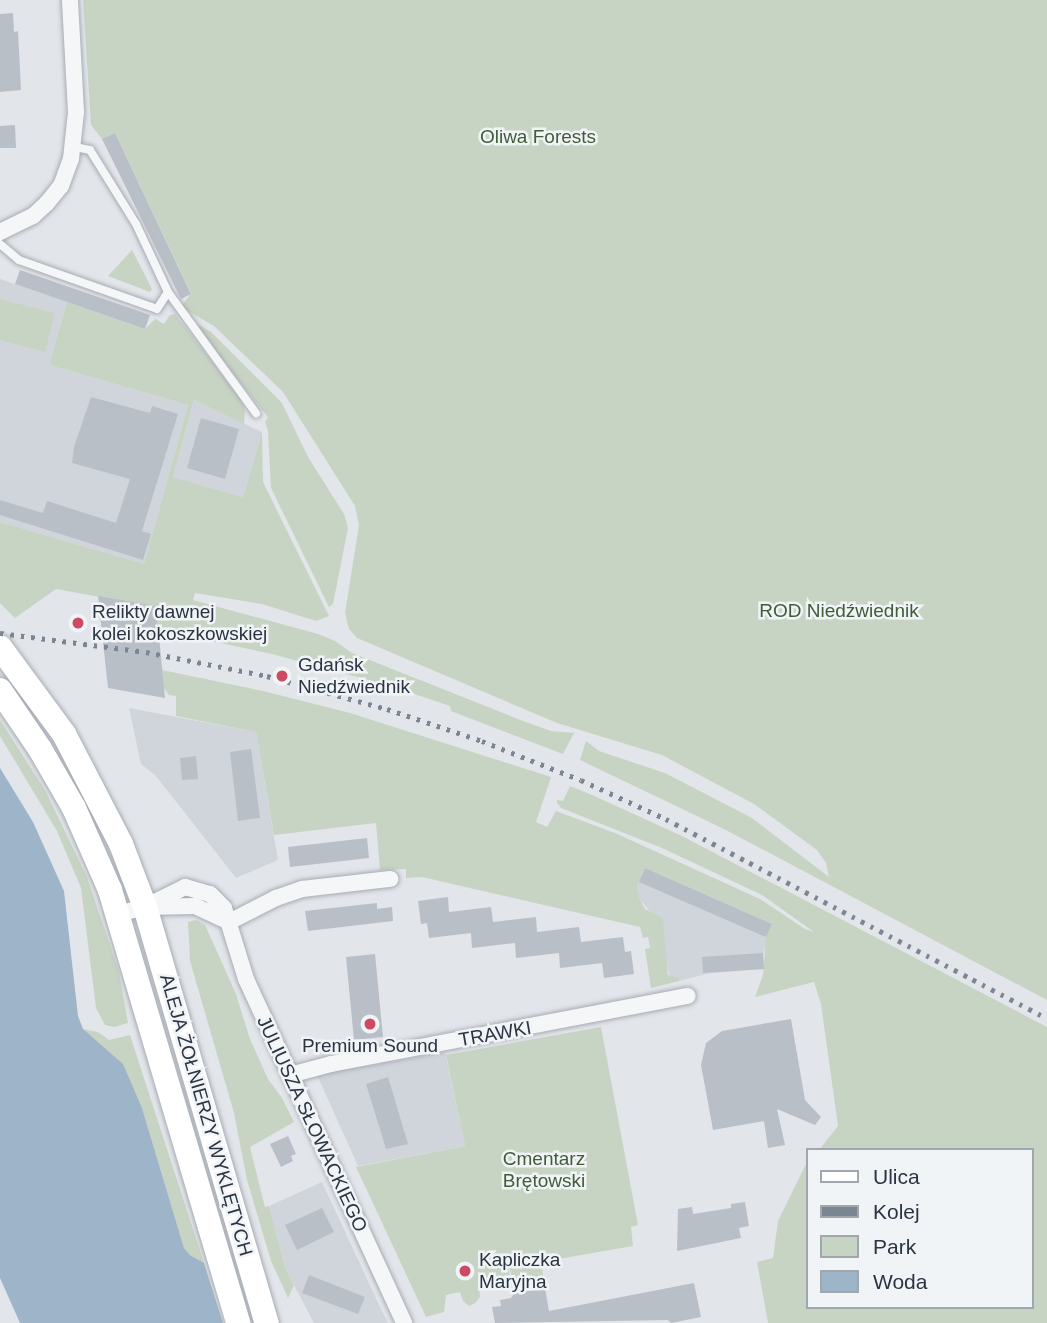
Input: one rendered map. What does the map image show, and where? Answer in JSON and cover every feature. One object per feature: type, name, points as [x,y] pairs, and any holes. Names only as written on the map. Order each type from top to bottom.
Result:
[{"type":"main road","points":[[0,647],[26,679],[78,757],[121,844],[145,907]]},
{"type":"main road","points":[[0,690],[34,739],[74,808],[118,914]]},
{"type":"main road","name":"ALEJA ŻOŁNIERZY WYKLĘTYCH","points":[[145,907],[267,1323]]},
{"type":"main road","name":"ALEJA ŻOŁNIERZY WYKLĘTYCH","points":[[118,914],[238,1323]]},
{"type":"street","points":[[0,232],[33,216],[47,203],[61,186],[74,147],[76,112],[70,0]]},
{"type":"street","points":[[118,914],[145,907],[195,906],[229,922],[276,898],[302,889],[390,879]]},
{"type":"street","name":"JULIUSZA SŁOWACKIEGO","points":[[229,922],[243,970],[404,1323]]},
{"type":"street","name":"TRAWKI","points":[[290,1075],[331,1064],[694,995]]},
{"type":"lane","points":[[74,147],[90,150],[109,177],[136,224],[168,292],[256,413]]},
{"type":"lane","points":[[0,244],[19,260],[156,309],[168,292]]},
{"type":"shaded area","points":[[0,279],[67,302],[49,365],[188,405],[144,564],[0,522]]},
{"type":"shaded area","points":[[194,400],[262,432],[243,497],[173,477]]},
{"type":"shaded area","points":[[129,708],[256,732],[278,860],[236,878],[156,776],[141,764]]},
{"type":"shaded area","points":[[645,868],[772,924],[763,955],[764,969],[710,973],[679,981],[679,978],[670,977],[654,916],[640,900],[637,886]]},
{"type":"shaded area","points":[[445,1052],[465,1146],[358,1166],[317,1075]]},
{"type":"shaded area","points":[[322,1182],[388,1323],[314,1323],[286,1270],[269,1206]]},
{"type":"green space","points":[[83,0],[1047,0],[1047,1000],[724,829],[580,760],[586,741],[599,751],[665,773],[752,818],[829,877],[826,863],[817,850],[754,804],[662,755],[557,723],[357,638],[349,629],[345,613],[359,525],[355,506],[283,392],[214,326],[181,307],[191,293],[115,133],[102,139],[91,125]]},
{"type":"green space","points":[[132,250],[152,289],[150,292],[108,276]]},
{"type":"green space","points":[[0,299],[55,313],[45,352],[0,340]]},
{"type":"green space","points":[[67,302],[145,329],[155,319],[164,324],[170,315],[175,314],[240,398],[245,410],[244,424],[194,400],[173,477],[243,497],[262,432],[263,482],[329,616],[316,621],[262,604],[195,593],[193,600],[318,634],[335,641],[352,653],[523,721],[551,731],[574,733],[563,754],[451,711],[450,706],[391,686],[272,654],[159,630],[156,607],[56,589],[15,618],[0,603],[0,522],[144,564],[188,405],[49,365]]},
{"type":"green space","points":[[196,323],[211,332],[282,403],[308,457],[344,514],[348,528],[333,604],[329,607],[271,488],[268,431],[265,422],[268,417],[194,325]]},
{"type":"green space","points":[[162,670],[263,691],[350,713],[551,777],[536,822],[547,827],[556,811],[615,833],[760,899],[805,929],[814,932],[762,895],[662,848],[561,808],[557,800],[563,801],[570,786],[682,836],[1047,1027],[1047,1323],[768,1323],[757,1262],[773,1258],[778,1221],[806,1164],[806,1309],[1033,1309],[1033,1148],[821,1148],[838,1126],[821,1004],[814,982],[755,997],[763,975],[766,937],[772,924],[645,868],[637,886],[640,900],[645,909],[663,918],[668,975],[679,978],[679,981],[651,988],[645,949],[650,948],[648,937],[643,938],[640,927],[422,877],[406,878],[406,869],[380,870],[376,823],[274,835],[256,732],[176,716],[176,696],[169,695],[164,688]]},
{"type":"green space","points":[[0,720],[45,790],[87,877],[119,972],[128,1023],[114,1027],[105,1025],[96,1008],[81,888],[57,831],[0,736]]},
{"type":"green space","points":[[196,920],[205,925],[236,994],[250,1039],[268,1079],[282,1098],[294,1122],[250,1147],[265,1207],[269,1206],[286,1270],[294,1285],[288,1298],[271,1261],[247,1180],[234,1113],[190,961],[188,922]]},
{"type":"green space","name":"Cmentarz Brętowski","points":[[601,1027],[638,1225],[631,1227],[633,1246],[541,1262],[544,1281],[517,1285],[513,1283],[508,1259],[510,1278],[479,1284],[480,1297],[475,1303],[469,1306],[463,1301],[460,1292],[446,1295],[444,1312],[426,1317],[356,1167],[465,1146],[446,1055]]},
{"type":"green space","points":[[83,1029],[98,1032],[109,1040],[130,1035],[204,1263],[184,1248],[142,1108],[128,1081]]},
{"type":"water","points":[[0,768],[33,822],[64,891],[78,1016],[83,1029],[123,1064],[142,1108],[184,1248],[204,1263],[223,1323],[20,1323],[0,1278]]},
{"type":"building","points":[[13,13],[14,32],[18,31],[21,90],[0,92],[0,14]]},
{"type":"building","points":[[15,125],[16,148],[0,148],[0,126]]},
{"type":"building","points":[[115,133],[191,294],[181,299],[102,139]]},
{"type":"building","points":[[20,270],[150,315],[145,329],[15,284]]},
{"type":"building","points":[[91,397],[150,413],[152,406],[178,414],[142,531],[151,534],[143,560],[0,515],[0,500],[43,513],[47,501],[116,523],[130,479],[72,463],[74,447]]},
{"type":"building","points":[[201,418],[239,429],[225,479],[187,468]]},
{"type":"building","points":[[98,596],[156,606],[165,698],[108,688]]},
{"type":"building","points":[[251,749],[260,818],[238,821],[230,752]]},
{"type":"building","points":[[196,756],[198,779],[182,780],[180,758]]},
{"type":"building","points":[[367,838],[369,858],[290,867],[288,847]]},
{"type":"building","points":[[645,868],[772,924],[766,937],[639,882]]},
{"type":"building","points":[[448,897],[449,912],[491,907],[493,922],[536,917],[537,932],[579,927],[581,942],[623,937],[625,952],[631,951],[634,974],[604,978],[602,963],[560,968],[559,953],[516,958],[515,943],[472,948],[471,933],[429,938],[427,923],[421,924],[418,901]]},
{"type":"building","points":[[377,903],[377,909],[392,907],[393,921],[308,931],[305,911]]},
{"type":"building","points":[[763,953],[764,969],[703,973],[702,957]]},
{"type":"building","points":[[375,954],[383,1037],[354,1040],[346,957]]},
{"type":"building","points":[[791,1019],[805,1100],[821,1117],[815,1125],[777,1109],[785,1145],[768,1148],[764,1121],[713,1130],[701,1065],[706,1043],[722,1031]]},
{"type":"building","points":[[388,1077],[408,1144],[386,1149],[366,1084]]},
{"type":"building","points":[[288,1136],[296,1154],[291,1156],[293,1161],[281,1167],[270,1144]]},
{"type":"building","points":[[745,1202],[749,1226],[739,1228],[741,1238],[677,1251],[678,1209],[692,1207],[693,1214],[731,1208],[731,1204]]},
{"type":"building","points":[[322,1208],[334,1232],[297,1250],[285,1225]]},
{"type":"building","points":[[309,1275],[365,1297],[358,1314],[302,1293]]},
{"type":"building","points":[[521,1283],[523,1292],[545,1288],[549,1311],[694,1283],[701,1317],[671,1323],[668,1320],[495,1323],[492,1307],[501,1306],[500,1300],[511,1298]]},
{"type":"railway","points":[[0,633],[146,652],[267,676],[387,709],[482,741],[581,780],[666,819],[1047,1018]]},
{"type":"place","name":"Relikty dawnej kolei kokoszkowskiej","points":[[78,623]]},
{"type":"place","name":"Gdańsk Niedźwiednik","points":[[282,676]]},
{"type":"place","name":"Premium Sound","points":[[370,1024]]},
{"type":"place","name":"Kapliczka Maryjna","points":[[465,1271]]},
{"type":"park label","name":"Oliwa Forests","points":[[538,137]]},
{"type":"park label","name":"ROD Niedźwiednik","points":[[839,611]]}]
